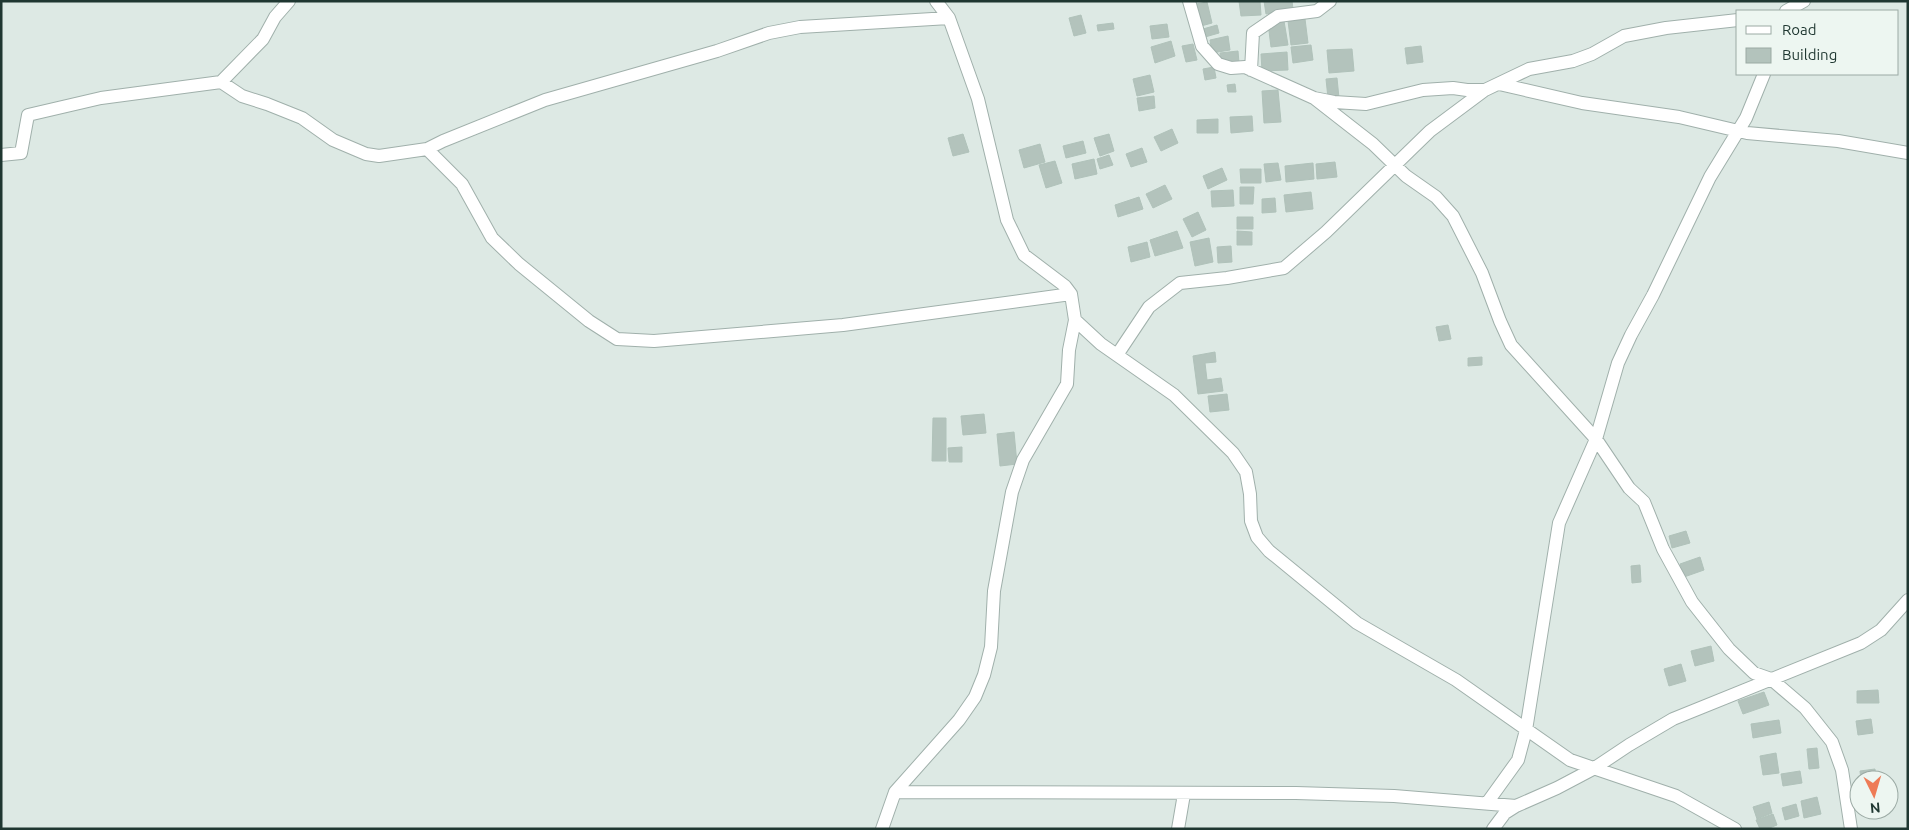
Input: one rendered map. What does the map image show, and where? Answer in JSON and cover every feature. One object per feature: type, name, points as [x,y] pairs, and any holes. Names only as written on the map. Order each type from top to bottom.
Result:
[{"type":"street","points":[[1,155],[21,153],[28,115],[101,98],[221,82],[263,38],[274,17],[289,1]]},
{"type":"street","points":[[882,829],[895,792],[959,720],[975,697],[984,675],[991,647],[994,591],[1012,492],[1023,460],[1067,384],[1069,350],[1075,320],[1071,294],[1066,286],[1024,255],[1007,220],[978,99],[949,18],[936,1]]},
{"type":"street","points":[[1189,1],[1202,46],[1218,64],[1231,68],[1244,67],[1314,98],[1334,102],[1366,104],[1422,90],[1453,88],[1485,90]]},
{"type":"street","points":[[1251,70],[1253,33],[1278,16],[1317,11],[1330,1]]},
{"type":"street","points":[[1791,8],[1804,1]]},
{"type":"street","points":[[221,82],[242,96],[302,118],[333,140],[366,154],[379,156],[427,149],[545,100],[717,51],[769,33],[800,27],[949,18]]},
{"type":"street","points":[[1117,355],[1149,307],[1180,283],[1228,278],[1284,268],[1326,232],[1430,131],[1485,90],[1529,70],[1573,61],[1592,54],[1624,36],[1666,28],[1736,20]]},
{"type":"street","points":[[1487,803],[1518,760],[1526,730],[1559,523],[1596,439],[1618,363],[1710,177],[1746,118],[1764,75]]},
{"type":"street","points":[[1499,84],[1582,103],[1679,117],[1747,133],[1838,141],[1908,153]]},
{"type":"street","points":[[1314,98],[1373,144],[1406,176],[1436,197],[1453,216],[1482,273],[1511,345],[1596,439],[1628,488],[1644,502],[1663,549],[1692,602],[1736,655],[1754,673],[1771,679],[1805,708],[1832,742],[1842,770],[1851,829]]},
{"type":"street","points":[[427,149],[462,184],[492,238],[519,264],[589,321],[617,339],[654,341],[843,325],[1071,294]]},
{"type":"street","points":[[1075,320],[1101,344],[1174,395],[1233,453],[1246,472],[1250,494],[1251,521],[1257,537],[1268,551],[1357,623],[1456,680],[1570,760],[1676,796],[1735,829]]},
{"type":"street","points":[[1493,829],[1505,813],[1516,806],[1557,788],[1593,769],[1673,719],[1861,643],[1881,630],[1908,600]]},
{"type":"street","points":[[895,792],[1296,793],[1394,796],[1516,806]]},
{"type":"street","points":[[1178,829],[1184,794]]},
{"type":"building","points":[[1239,1],[1260,1],[1261,15],[1241,16]]},
{"type":"building","points":[[1264,1],[1292,1],[1293,9],[1266,14]]},
{"type":"building","points":[[1207,2],[1212,23],[1201,26],[1196,4]]},
{"type":"building","points":[[1081,15],[1086,33],[1074,36],[1069,18]]},
{"type":"building","points":[[1305,19],[1308,43],[1291,45],[1288,21]]},
{"type":"building","points":[[1284,21],[1288,45],[1271,47],[1268,23]]},
{"type":"building","points":[[1113,23],[1114,29],[1098,31],[1097,25]]},
{"type":"building","points":[[1167,24],[1169,37],[1152,39],[1150,26]]},
{"type":"building","points":[[1217,25],[1219,33],[1205,37],[1203,29]]},
{"type":"building","points":[[1228,36],[1230,50],[1212,53],[1210,40]]},
{"type":"building","points":[[1171,41],[1175,56],[1155,63],[1151,47]]},
{"type":"building","points":[[1193,44],[1197,60],[1186,62],[1182,46]]},
{"type":"building","points":[[1311,45],[1313,60],[1293,63],[1291,47]]},
{"type":"building","points":[[1421,46],[1423,62],[1407,64],[1405,48]]},
{"type":"building","points":[[1352,49],[1354,71],[1329,73],[1327,50]]},
{"type":"building","points":[[1238,51],[1239,63],[1221,65],[1220,53]]},
{"type":"building","points":[[1287,52],[1288,70],[1262,71],[1261,54]]},
{"type":"building","points":[[1214,67],[1216,78],[1205,80],[1203,69]]},
{"type":"building","points":[[1150,75],[1154,92],[1137,96],[1133,79]]},
{"type":"building","points":[[1337,78],[1339,98],[1328,98],[1326,79]]},
{"type":"building","points":[[1235,84],[1236,92],[1228,92],[1227,85]]},
{"type":"building","points":[[1278,90],[1281,122],[1264,123],[1262,91]]},
{"type":"building","points":[[1154,96],[1155,108],[1139,111],[1137,98]]},
{"type":"building","points":[[1252,116],[1253,131],[1231,133],[1230,117]]},
{"type":"building","points":[[1218,119],[1218,133],[1197,133],[1197,120]]},
{"type":"building","points":[[1172,129],[1178,143],[1161,151],[1154,137]]},
{"type":"building","points":[[963,134],[969,152],[953,156],[948,138]]},
{"type":"building","points":[[1109,134],[1114,151],[1100,156],[1094,138]]},
{"type":"building","points":[[1083,141],[1086,153],[1066,158],[1063,146]]},
{"type":"building","points":[[1040,144],[1045,162],[1024,168],[1019,150]]},
{"type":"building","points":[[1142,148],[1147,162],[1131,167],[1126,154]]},
{"type":"building","points":[[1109,155],[1113,165],[1100,169],[1097,159]]},
{"type":"building","points":[[1094,159],[1097,174],[1075,179],[1072,164]]},
{"type":"building","points":[[1055,161],[1062,183],[1046,188],[1039,165]]},
{"type":"building","points":[[1335,162],[1337,177],[1317,179],[1316,164]]},
{"type":"building","points":[[1278,163],[1281,180],[1266,182],[1264,164]]},
{"type":"building","points":[[1313,163],[1314,179],[1286,182],[1285,166]]},
{"type":"building","points":[[1222,168],[1227,180],[1208,189],[1203,176]]},
{"type":"building","points":[[1240,169],[1261,169],[1261,183],[1241,183]]},
{"type":"building","points":[[1165,185],[1172,199],[1153,208],[1146,194]]},
{"type":"building","points":[[1240,187],[1254,187],[1253,204],[1240,204]]},
{"type":"building","points":[[1233,190],[1234,206],[1212,207],[1211,191]]},
{"type":"building","points":[[1311,192],[1313,209],[1286,212],[1284,195]]},
{"type":"building","points":[[1139,197],[1143,209],[1118,217],[1115,205]]},
{"type":"building","points":[[1275,198],[1276,212],[1262,213],[1262,199]]},
{"type":"building","points":[[1198,212],[1206,230],[1192,237],[1183,219]]},
{"type":"building","points":[[1237,217],[1253,217],[1253,229],[1237,229]]},
{"type":"building","points":[[1177,231],[1183,248],[1155,256],[1150,240]]},
{"type":"building","points":[[1237,231],[1252,232],[1252,245],[1237,245]]},
{"type":"building","points":[[1209,238],[1213,262],[1195,266],[1190,242]]},
{"type":"building","points":[[1147,242],[1150,257],[1131,262],[1128,247]]},
{"type":"building","points":[[1231,246],[1232,262],[1218,263],[1217,247]]},
{"type":"building","points":[[1448,325],[1451,339],[1439,341],[1436,327]]},
{"type":"building","points":[[1215,352],[1216,362],[1205,363],[1207,380],[1221,378],[1223,391],[1198,394],[1193,356]]},
{"type":"building","points":[[1482,357],[1482,365],[1468,366],[1468,358]]},
{"type":"building","points":[[1227,394],[1229,410],[1210,412],[1208,396]]},
{"type":"building","points":[[984,414],[986,433],[963,435],[961,416]]},
{"type":"building","points":[[933,418],[946,418],[946,461],[932,461]]},
{"type":"building","points":[[1014,432],[1017,464],[1000,466],[997,434]]},
{"type":"building","points":[[962,447],[962,462],[949,462],[948,448]]},
{"type":"building","points":[[1686,531],[1690,543],[1672,548],[1669,536]]},
{"type":"building","points":[[1700,557],[1704,570],[1684,577],[1680,564]]},
{"type":"building","points":[[1640,565],[1641,582],[1632,583],[1631,566]]},
{"type":"building","points":[[1711,646],[1714,661],[1695,666],[1691,651]]},
{"type":"building","points":[[1681,664],[1686,681],[1669,686],[1664,669]]},
{"type":"building","points":[[1878,690],[1879,703],[1857,703],[1857,691]]},
{"type":"building","points":[[1764,692],[1769,705],[1743,714],[1738,701]]},
{"type":"building","points":[[1871,719],[1873,733],[1858,735],[1856,721]]},
{"type":"building","points":[[1779,720],[1781,733],[1753,738],[1751,724]]},
{"type":"building","points":[[1817,748],[1819,768],[1809,769],[1807,749]]},
{"type":"building","points":[[1776,753],[1779,773],[1763,775],[1760,756]]},
{"type":"building","points":[[1800,771],[1802,783],[1783,786],[1781,774]]},
{"type":"building","points":[[1817,797],[1821,814],[1804,818],[1801,801]]},
{"type":"building","points":[[1769,802],[1772,813],[1757,819],[1753,807]]},
{"type":"building","points":[[1796,804],[1799,816],[1785,820],[1782,808]]},
{"type":"building","points":[[1773,814],[1777,825],[1767,829],[1760,829],[1756,820]]}]
